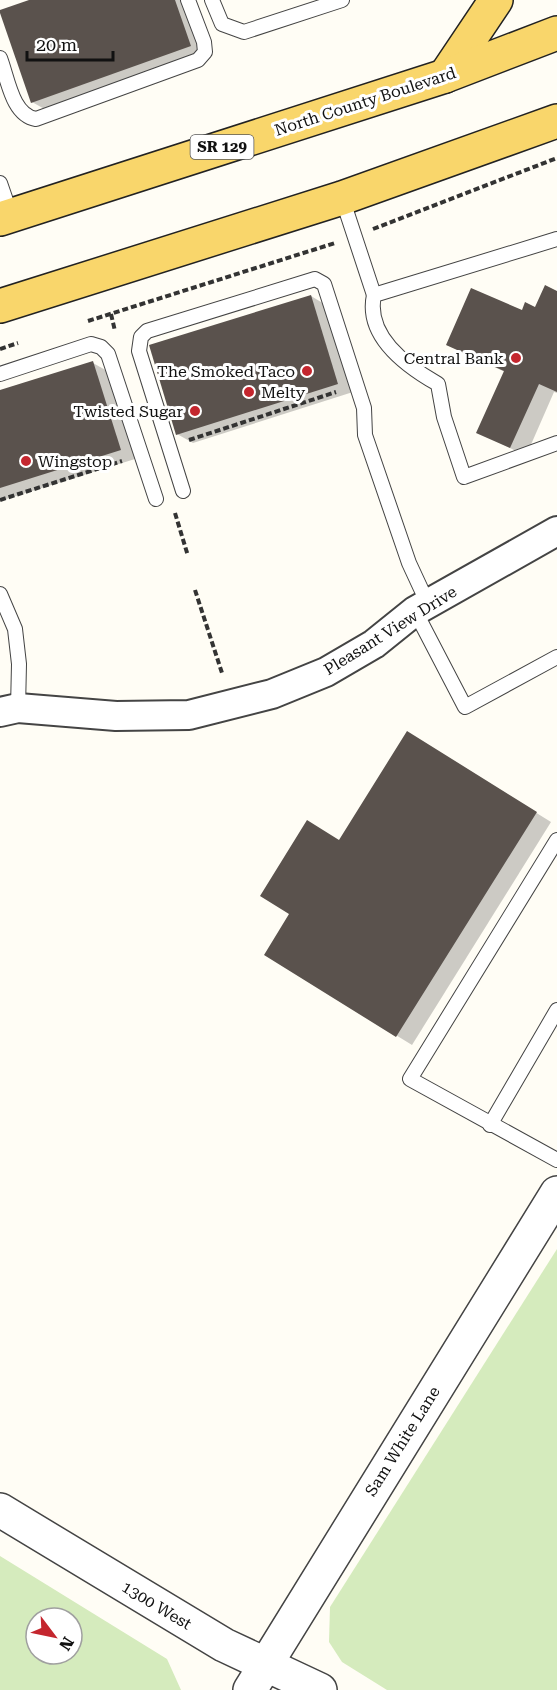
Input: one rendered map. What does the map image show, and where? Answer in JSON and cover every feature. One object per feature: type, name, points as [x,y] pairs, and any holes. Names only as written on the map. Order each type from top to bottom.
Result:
[{"type":"main road","points":[[445,76],[496,0]]},
{"type":"main road","name":"North County Boulevard","points":[[6,217],[445,76],[557,33]]},
{"type":"main road","points":[[0,306],[342,198],[557,121]]},
{"type":"street","name":"Pleasant View Drive","points":[[9,710],[116,716],[189,715],[272,694],[326,672],[374,644],[422,608],[557,531]]},
{"type":"street","name":"Sam White Lane","points":[[257,1677],[557,1193]]},
{"type":"street","name":"1300 West","points":[[0,1510],[224,1645],[257,1677],[320,1690]]},
{"type":"lane","points":[[0,58],[18,109],[25,117],[36,119],[198,60],[205,52],[204,42],[188,0]]},
{"type":"lane","points":[[212,0],[222,24],[244,32],[342,0]]},
{"type":"lane","points":[[0,183],[6,217]]},
{"type":"lane","points":[[342,198],[374,295],[370,311],[391,351],[419,373],[438,384],[444,417],[464,477],[557,443]]},
{"type":"lane","points":[[374,295],[557,239]]},
{"type":"lane","points":[[183,491],[139,351],[141,337],[147,331],[315,279],[324,284],[364,408],[365,435],[422,608],[465,707],[557,657]]},
{"type":"lane","points":[[0,374],[91,344],[101,347],[108,354],[156,499]]},
{"type":"lane","points":[[0,594],[15,629],[19,664],[9,710]]},
{"type":"lane","points":[[557,840],[410,1079],[557,1160]]},
{"type":"lane","points":[[490,1125],[557,1010]]},
{"type":"path","points":[[78,324],[355,236],[557,158]]},
{"type":"path","points":[[0,349],[22,342]]},
{"type":"path","points":[[177,444],[348,389]]},
{"type":"path","points":[[0,500],[123,461]]},
{"type":"path","points":[[175,513],[188,556]]},
{"type":"path","points":[[195,590],[222,673]]},
{"type":"green space","points":[[557,1249],[557,1690],[387,1690],[342,1662],[329,1642],[330,1607]]},
{"type":"green space","points":[[0,1556],[81,1606],[24,1606],[24,1666],[84,1666],[84,1608],[167,1659],[181,1690],[0,1690]]},
{"type":"building","points":[[29,0],[175,0],[191,46],[31,103],[0,13],[0,10]]},
{"type":"building","name":"Central Bank","points":[[545,285],[557,291],[557,392],[539,384],[510,448],[476,433],[504,371],[446,345],[471,288],[522,310],[525,302],[535,307]]},
{"type":"building","points":[[311,295],[338,384],[176,435],[149,345]]},
{"type":"building","points":[[93,361],[121,450],[0,488],[0,390]]},
{"type":"building","points":[[407,731],[537,812],[396,1037],[264,955],[289,914],[260,896],[307,820],[339,840]]},
{"type":"place","name":"Central Bank","points":[[516,358]]},
{"type":"place","name":"The Smoked Taco","points":[[307,371]]},
{"type":"place","name":"Melty","points":[[249,392]]},
{"type":"place","name":"Twisted Sugar","points":[[195,411]]},
{"type":"place","name":"Wingstop","points":[[26,461]]}]
